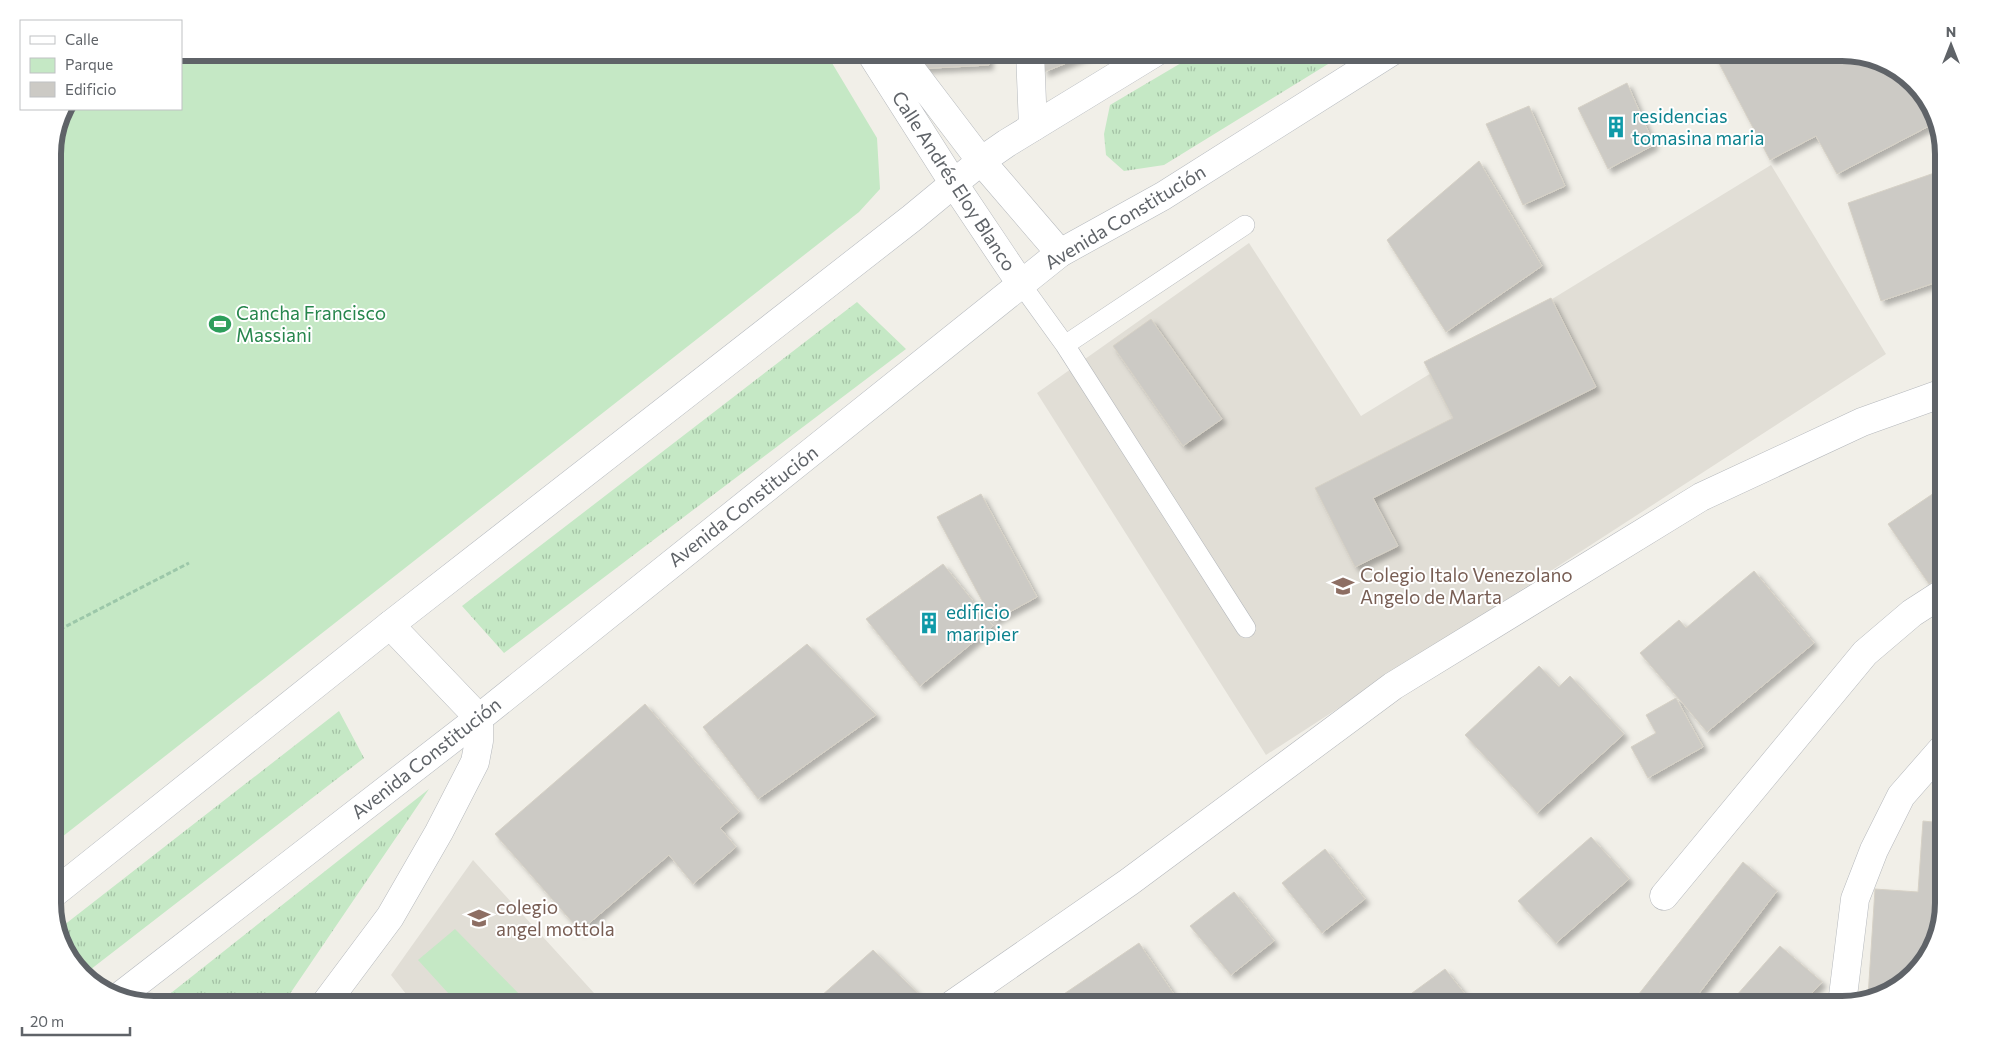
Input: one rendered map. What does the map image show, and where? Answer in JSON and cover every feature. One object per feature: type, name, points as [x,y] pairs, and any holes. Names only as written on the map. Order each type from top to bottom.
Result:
[{"type":"main road","name":"Calle Andrés Eloy Blanco","points":[[876,61],[954,184],[1021,284]]},
{"type":"main road","name":"Calle Andrés Eloy Blanco","points":[[905,61],[981,161],[1060,253]]},
{"type":"main road","points":[[1030,61],[1033,127]]},
{"type":"main road","points":[[61,888],[390,625],[981,161],[1141,61]]},
{"type":"main road","name":"Avenida Constitución","points":[[126,991],[479,718],[1060,253],[1163,196],[1378,61]]},
{"type":"main road","points":[[965,996],[1129,882],[1401,681],[1701,496],[1862,422],[1935,395]]},
{"type":"main road","points":[[1664,896],[1865,653],[1912,613],[1935,599]]},
{"type":"main road","points":[[331,996],[390,917],[440,832],[475,762],[479,741],[479,718],[390,625]]},
{"type":"main road","points":[[1843,996],[1855,899],[1874,850],[1901,796],[1935,758]]},
{"type":"lane","points":[[1065,345],[1245,225]]},
{"type":"lane","points":[[1021,284],[1065,345],[1246,628]]},
{"type":"path","points":[[61,629],[188,563]]},
{"type":"shaded area","name":"Colegio Italo Venezolano Angelo de Marta","points":[[1771,165],[1886,354],[1266,755],[1037,393],[1249,243],[1361,416]]},
{"type":"shaded area","name":"colegio angel mottola","points":[[473,860],[597,996],[408,996],[391,975]]},
{"type":"green space","points":[[182,61],[831,61],[877,138],[880,189],[859,212],[61,838],[61,149],[64,131],[73,110],[182,110]]},
{"type":"green space","points":[[1184,61],[1333,61],[1164,165],[1124,171],[1106,155],[1104,134],[1110,105]]},
{"type":"green space","points":[[857,302],[906,349],[504,653],[462,606]]},
{"type":"green space","points":[[339,711],[364,758],[90,970],[71,944],[64,925]]},
{"type":"green space","points":[[429,789],[288,996],[172,996],[171,993]]},
{"type":"green space","points":[[455,929],[521,996],[451,996],[418,960]]},
{"type":"building","points":[[914,61],[989,61],[989,65],[914,69]]},
{"type":"building","points":[[1042,61],[1072,61],[1044,72]]},
{"type":"building","points":[[1718,61],[1841,61],[1871,66],[1893,77],[1912,93],[1925,113],[1930,126],[1837,174],[1816,136],[1770,160]]},
{"type":"building","name":"residencias tomasina maria","points":[[1627,83],[1654,145],[1608,169],[1578,108]]},
{"type":"building","points":[[1529,106],[1565,186],[1523,205],[1486,124]]},
{"type":"building","points":[[1479,161],[1542,266],[1446,332],[1387,240]]},
{"type":"building","points":[[1935,173],[1935,283],[1881,301],[1848,203]]},
{"type":"building","points":[[1551,298],[1596,387],[1373,498],[1398,546],[1355,567],[1315,488],[1453,418],[1424,362]]},
{"type":"building","points":[[1151,319],[1222,419],[1183,446],[1113,346]]},
{"type":"building","points":[[1935,492],[1935,580],[1929,584],[1888,524]]},
{"type":"building","points":[[981,494],[1037,597],[993,621],[937,517]]},
{"type":"building","name":"edificio maripier","points":[[943,564],[993,626],[920,686],[866,619]]},
{"type":"building","points":[[1754,571],[1814,643],[1707,732],[1640,653],[1679,620],[1686,628]]},
{"type":"building","points":[[807,644],[876,715],[758,799],[703,727]]},
{"type":"building","points":[[1539,666],[1559,687],[1570,676],[1624,734],[1537,813],[1465,735]]},
{"type":"building","points":[[1676,698],[1703,747],[1648,778],[1631,747],[1656,733],[1646,715]]},
{"type":"building","points":[[645,704],[739,812],[720,828],[736,847],[693,884],[669,855],[580,931],[495,834]]},
{"type":"building","points":[[1923,821],[1935,822],[1935,902],[1930,932],[1919,954],[1907,968],[1888,983],[1868,992],[1875,889],[1918,892]]},
{"type":"building","points":[[1591,837],[1629,879],[1556,943],[1518,901]]},
{"type":"building","points":[[1325,849],[1365,899],[1322,933],[1282,883]]},
{"type":"building","points":[[1743,862],[1777,891],[1697,996],[1637,996]]},
{"type":"building","points":[[1234,892],[1274,941],[1231,975],[1190,926]]},
{"type":"building","points":[[1139,943],[1175,996],[1061,996]]},
{"type":"building","points":[[1780,946],[1822,982],[1809,996],[1736,996]]},
{"type":"building","points":[[873,950],[921,996],[821,996]]},
{"type":"building","points":[[1445,969],[1467,996],[1408,996]]},
{"type":"place","name":"residencias tomasina maria","points":[[1616,127]]},
{"type":"place","name":"Cancha Francisco Massiani","points":[[220,324]]},
{"type":"place","name":"Colegio Italo Venezolano Angelo de Marta","points":[[1343,586]]},
{"type":"place","name":"edificio maripier","points":[[929,623]]},
{"type":"place","name":"colegio angel mottola","points":[[479,918]]}]
